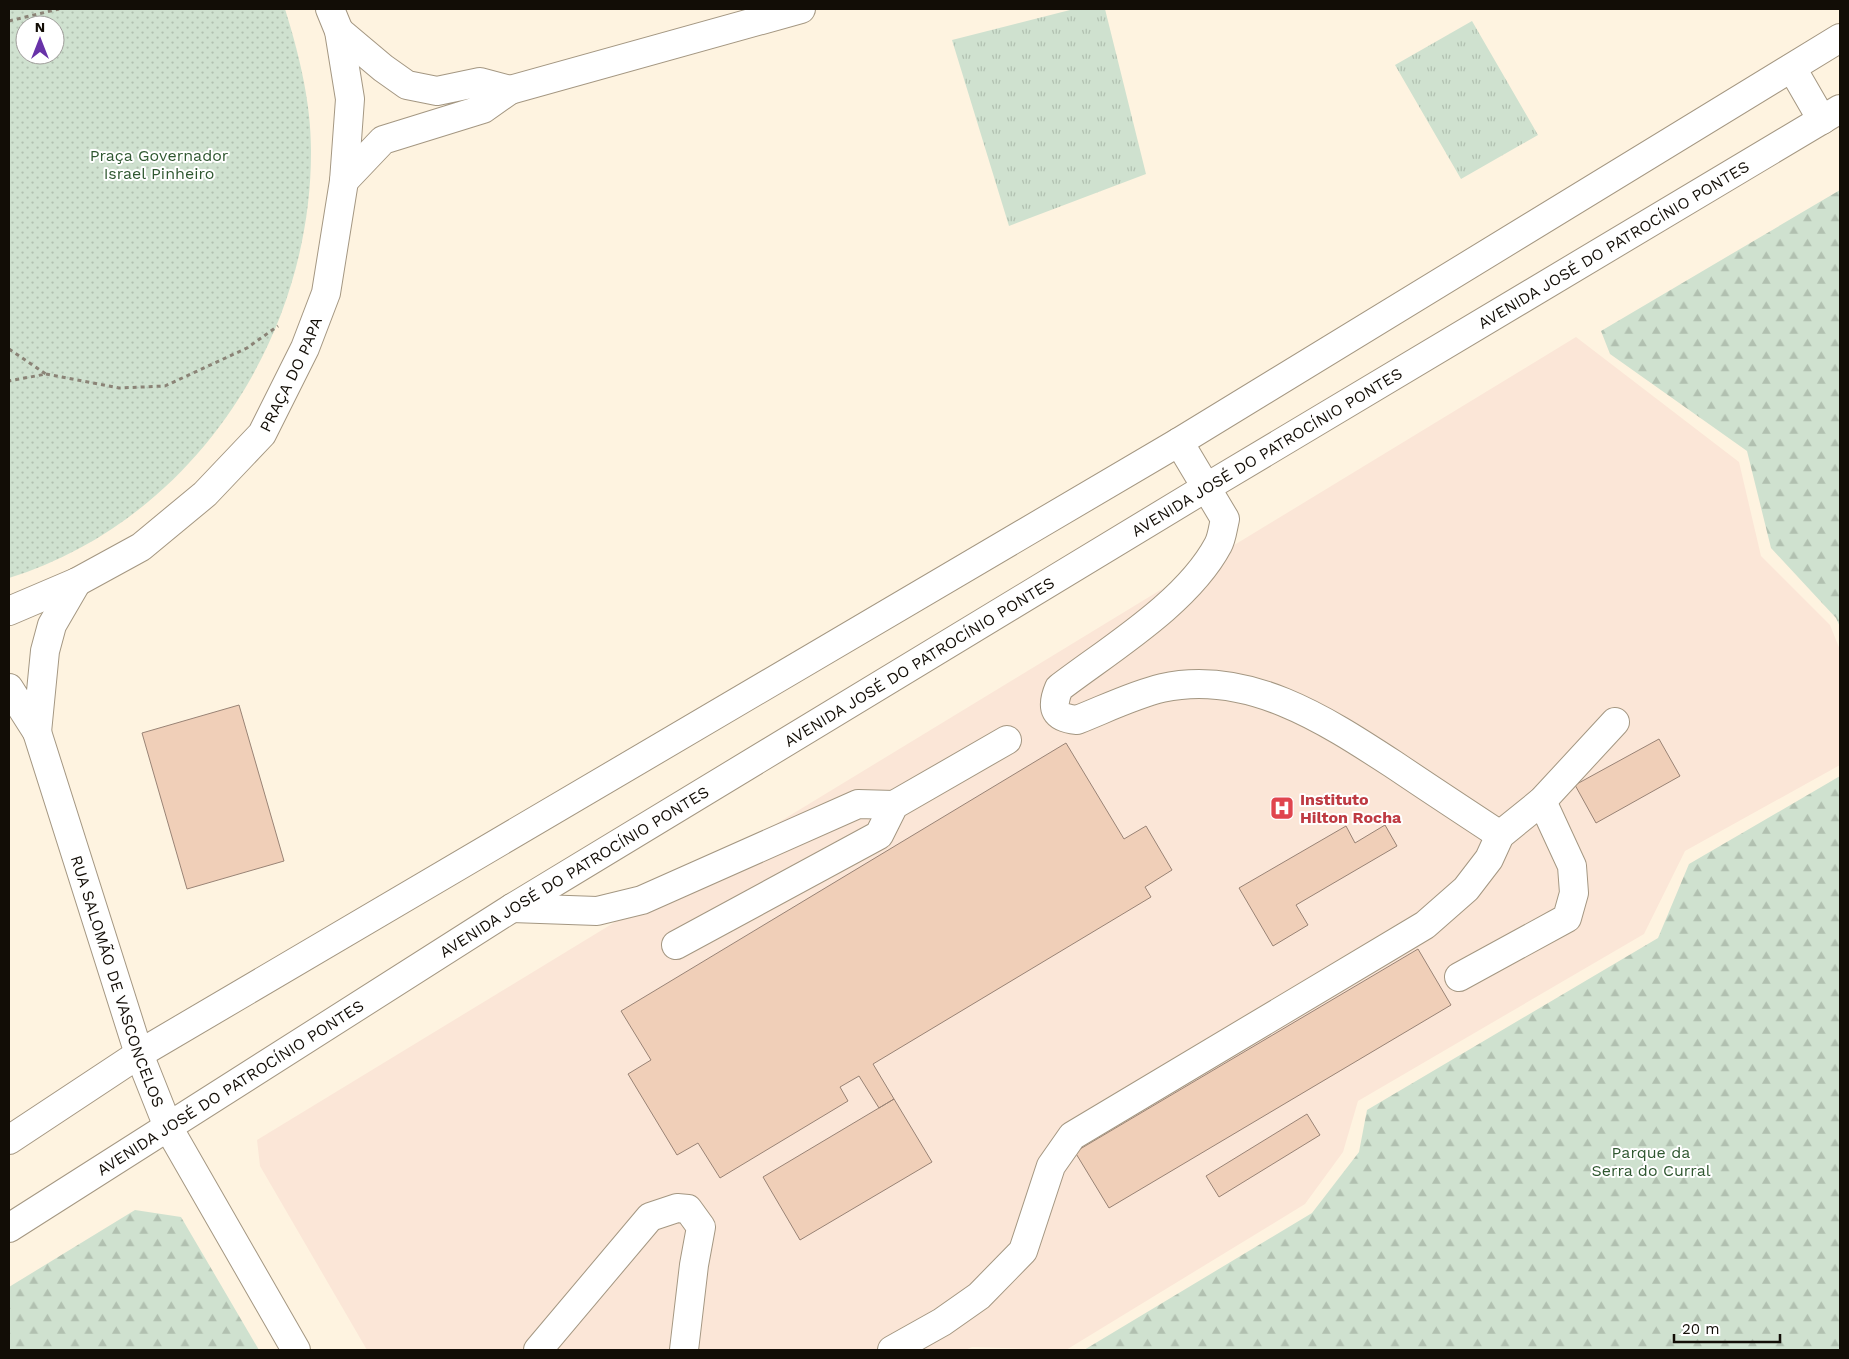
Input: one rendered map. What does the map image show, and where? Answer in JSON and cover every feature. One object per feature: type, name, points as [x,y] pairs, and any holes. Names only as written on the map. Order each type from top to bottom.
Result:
[{"type":"street","points":[[344,180],[383,140],[483,108],[510,90],[801,9]]},
{"type":"street","points":[[335,20],[383,68],[407,85],[437,91],[480,82],[510,90]]},
{"type":"street","name":"PRAÇA DO PAPA","points":[[9,611],[77,582],[141,547],[205,494],[262,434],[305,348],[326,293],[344,180],[350,99],[335,20]]},
{"type":"street","points":[[9,1140],[139,1054],[1178,442],[1840,38]]},
{"type":"street","points":[[1792,68],[1831,114]]},
{"type":"street","name":"AVENIDA JOSÉ DO PATROCÍNIO PONTES","points":[[9,1228],[512,908],[1207,487],[1831,114]]},
{"type":"street","points":[[1178,442],[1225,519],[1218,544],[1192,581],[1132,637],[1059,688],[1054,700],[1056,711],[1064,719],[1077,720],[1162,688],[1194,685],[1227,685],[1259,694],[1331,724],[1500,835]]},
{"type":"street","name":"RUA SALOMÃO DE VASCONCELOS","points":[[37,732],[44,651],[52,625],[77,582]]},
{"type":"street","name":"RUA SALOMÃO DE VASCONCELOS","points":[[9,688],[37,732],[139,1054],[168,1126],[296,1350]]},
{"type":"street","points":[[892,1350],[942,1322],[979,1296],[1022,1251],[1051,1166],[1072,1136],[1356,968],[1425,925],[1466,889],[1489,859],[1500,835],[1542,801],[1615,722]]},
{"type":"street","points":[[512,908],[597,911],[642,900],[858,804],[894,805],[1006,740]]},
{"type":"street","points":[[1459,977],[1567,918],[1574,893],[1572,866],[1542,801]]},
{"type":"street","points":[[676,945],[879,835],[894,805]]},
{"type":"street","points":[[538,1350],[650,1217],[677,1208],[688,1209],[701,1227],[694,1265],[684,1350]]},
{"type":"path","points":[[9,21],[60,9]]},
{"type":"path","points":[[9,381],[46,374],[119,388],[165,386],[247,348],[287,321]]},
{"type":"path","points":[[9,349],[46,374]]},
{"type":"shaded area","name":"Instituto Hilton Rocha","points":[[1576,337],[1739,462],[1761,556],[1830,625],[1840,650],[1840,765],[1685,851],[1644,934],[1358,1101],[1343,1152],[1305,1204],[1066,1350],[972,1347],[965,1350],[367,1350],[260,1166],[257,1140]]},
{"type":"green space","name":"Praça Governador Israel Pinheiro","points":[[9,9],[285,9],[303,78],[309,114],[311,150],[306,220],[290,288],[264,353],[229,413],[185,467],[134,514],[75,551],[9,578]]},
{"type":"green space","points":[[1074,9],[1105,9],[1146,174],[1009,226],[952,40]]},
{"type":"green space","points":[[1472,21],[1538,135],[1461,179],[1395,65]]},
{"type":"green space","points":[[1840,190],[1840,627],[1836,618],[1771,548],[1747,451],[1610,354],[1601,331]]},
{"type":"green space","name":"Parque da Serra do Curral","points":[[1840,776],[1840,1350],[1084,1350],[1312,1213],[1359,1152],[1367,1110],[1658,938],[1689,864]]},
{"type":"green space","points":[[135,1210],[181,1217],[259,1350],[9,1350],[9,1287]]},
{"type":"building","points":[[239,705],[284,861],[187,889],[142,733]]},
{"type":"building","points":[[1659,739],[1680,776],[1596,823],[1575,785]]},
{"type":"building","points":[[1066,743],[1124,839],[1146,826],[1172,870],[1145,887],[1151,897],[873,1064],[894,1099],[879,1108],[859,1076],[840,1087],[848,1101],[720,1178],[698,1143],[677,1155],[628,1074],[651,1060],[621,1011]]},
{"type":"building","points":[[1385,825],[1397,846],[1296,905],[1308,925],[1273,946],[1239,888],[1346,826],[1355,843]]},
{"type":"building","points":[[1418,949],[1451,1005],[1109,1208],[1075,1152]]},
{"type":"building","points":[[894,1099],[932,1162],[800,1240],[763,1177]]},
{"type":"building","points":[[1307,1114],[1320,1135],[1219,1197],[1206,1176]]},
{"type":"place","name":"Instituto Hilton Rocha","points":[[1282,808]]}]
